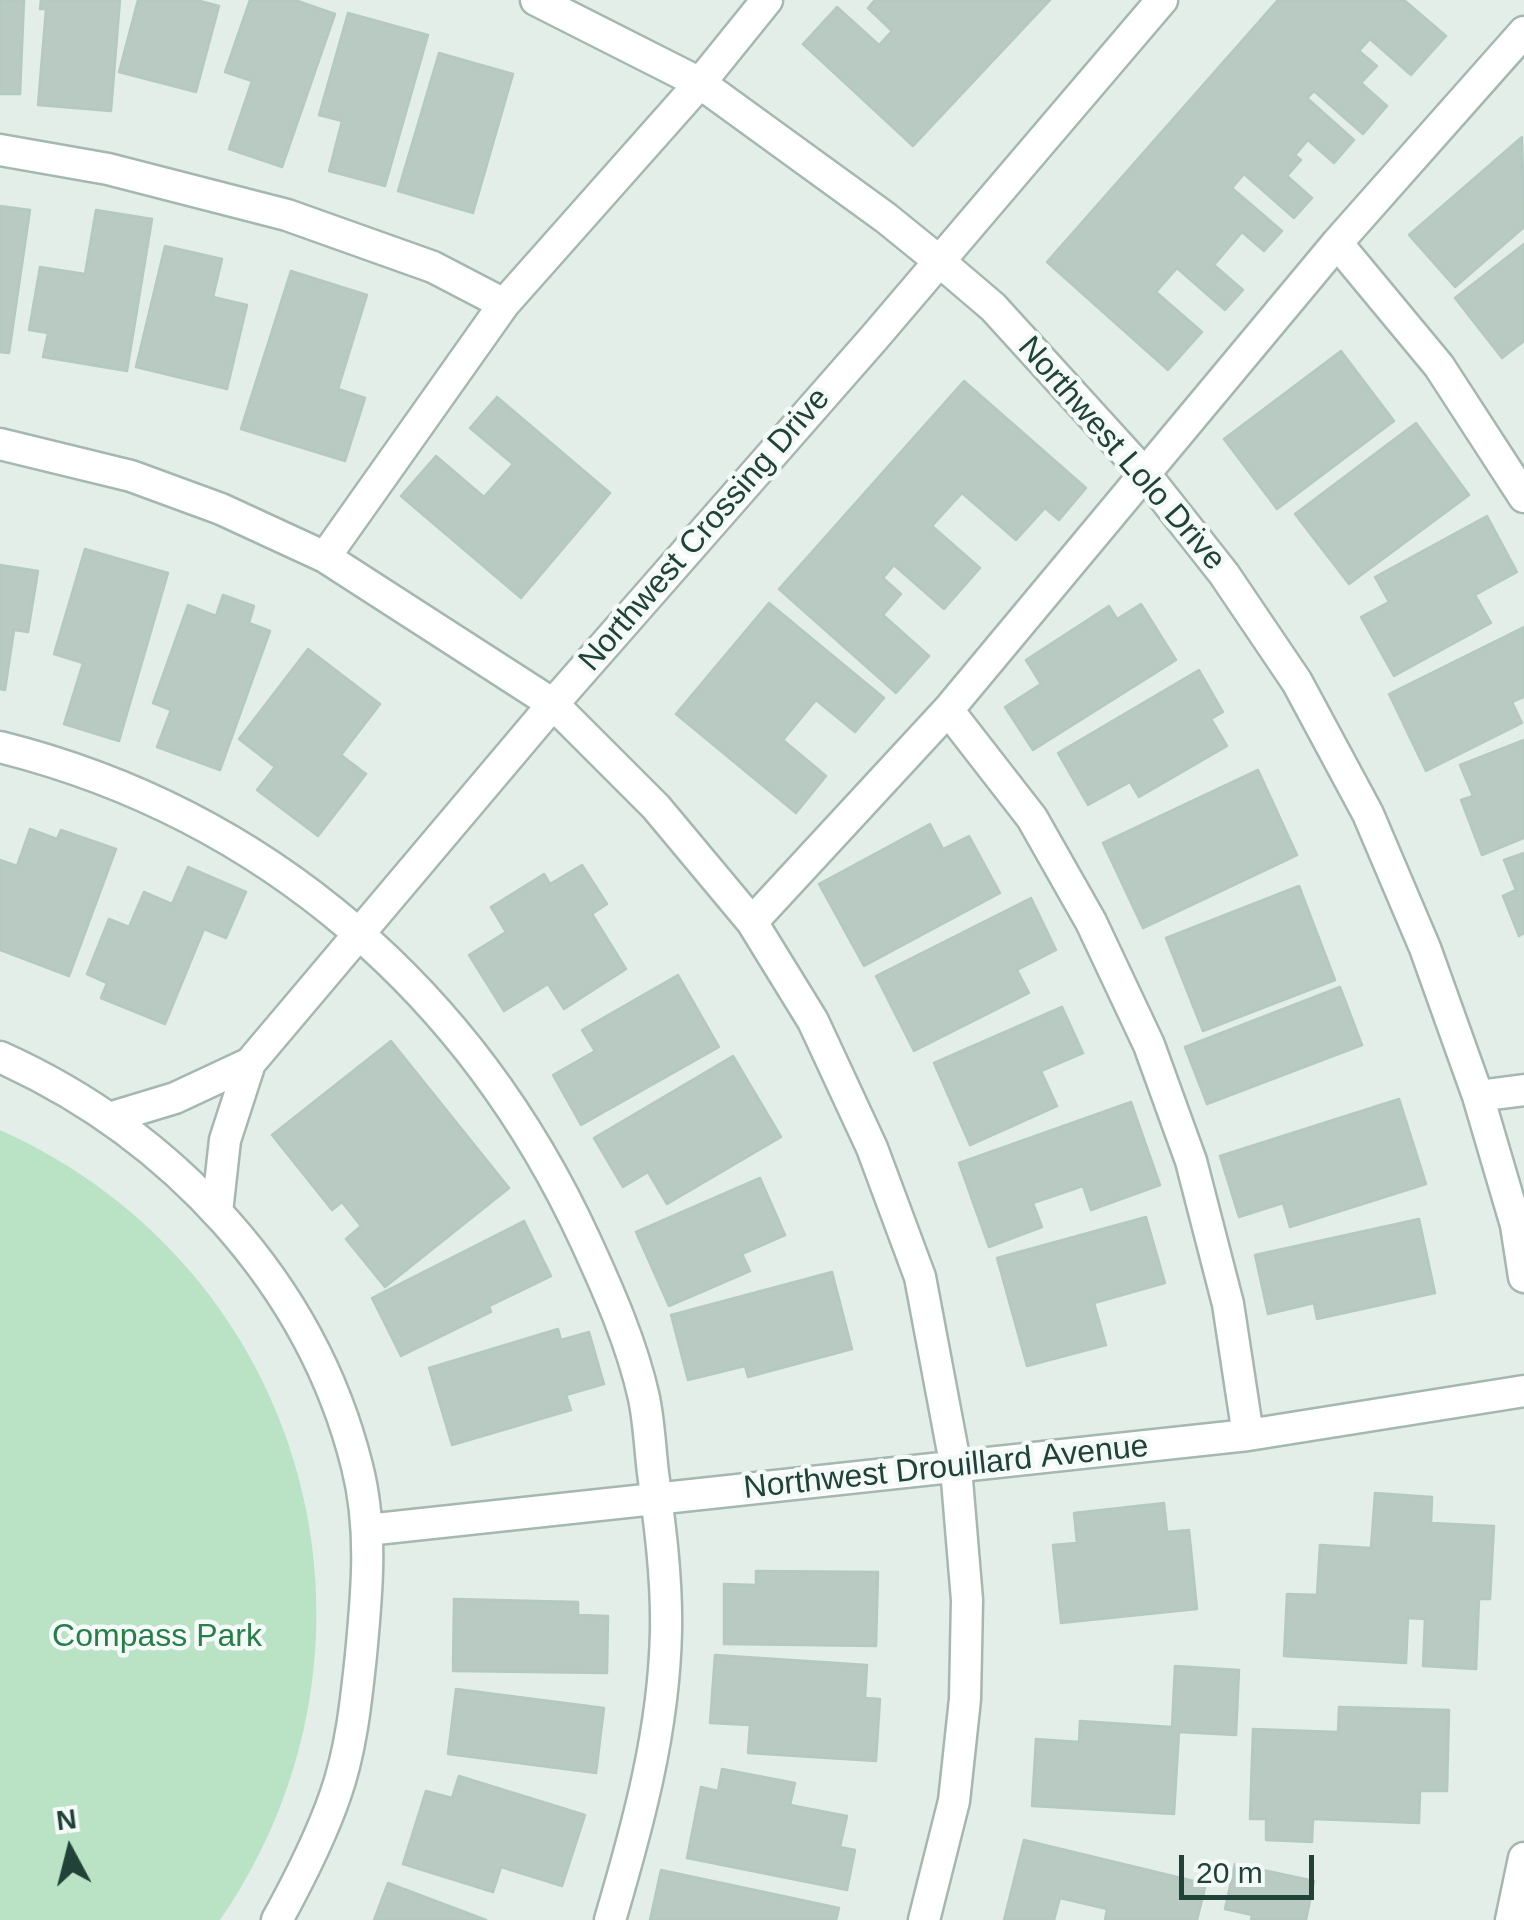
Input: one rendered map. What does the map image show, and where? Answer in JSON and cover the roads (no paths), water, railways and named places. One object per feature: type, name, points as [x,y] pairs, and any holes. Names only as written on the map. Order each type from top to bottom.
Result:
[{"type":"street","name":"Northwest Lolo Drive","points":[[536,0],[700,83],[939,261],[992,306],[1145,474],[1224,574],[1296,682],[1368,814],[1426,948],[1478,1096],[1516,1226],[1524,1277]]},
{"type":"street","points":[[325,557],[504,304],[700,83],[767,0]]},
{"type":"street","name":"Northwest Crossing Drive","points":[[218,1212],[225,1140],[250,1063],[553,704],[1162,0]]},
{"type":"street","points":[[752,922],[948,710],[1337,243],[1524,32]]},
{"type":"street","points":[[0,150],[108,169],[287,216],[433,267],[504,304]]},
{"type":"street","points":[[1337,243],[1440,366],[1524,496]]},
{"type":"street","points":[[0,444],[131,476],[222,509],[325,557],[553,704],[656,807],[752,922],[812,1021],[872,1148],[920,1278],[956,1468],[968,1600],[965,1700],[954,1800],[924,1920]]},
{"type":"street","points":[[948,710],[1032,818],[1091,922],[1148,1045],[1191,1161],[1224,1286],[1248,1435]]},
{"type":"street","points":[[0,747],[109,782],[204,827],[263,862],[360,934],[420,990],[472,1052],[518,1115],[562,1190],[602,1276],[644,1400],[666,1567],[666,1635],[654,1748],[639,1822],[610,1920]]},
{"type":"street","points":[[0,1057],[65,1088],[109,1118],[218,1212],[278,1284],[328,1374],[358,1467],[367,1530],[368,1584],[354,1721],[336,1793],[309,1860],[277,1920]]},
{"type":"street","name":"Northwest Crossing Drive","points":[[109,1118],[175,1098],[250,1063]]},
{"type":"street","points":[[1478,1096],[1524,1090]]},
{"type":"street","name":"Northwest Drouillard Avenue","points":[[367,1530],[1248,1435],[1524,1391]]},
{"type":"street","points":[[1512,1920],[1524,1858]]},
{"type":"park label","name":"Compass Park","points":[[157,1637]]}]
